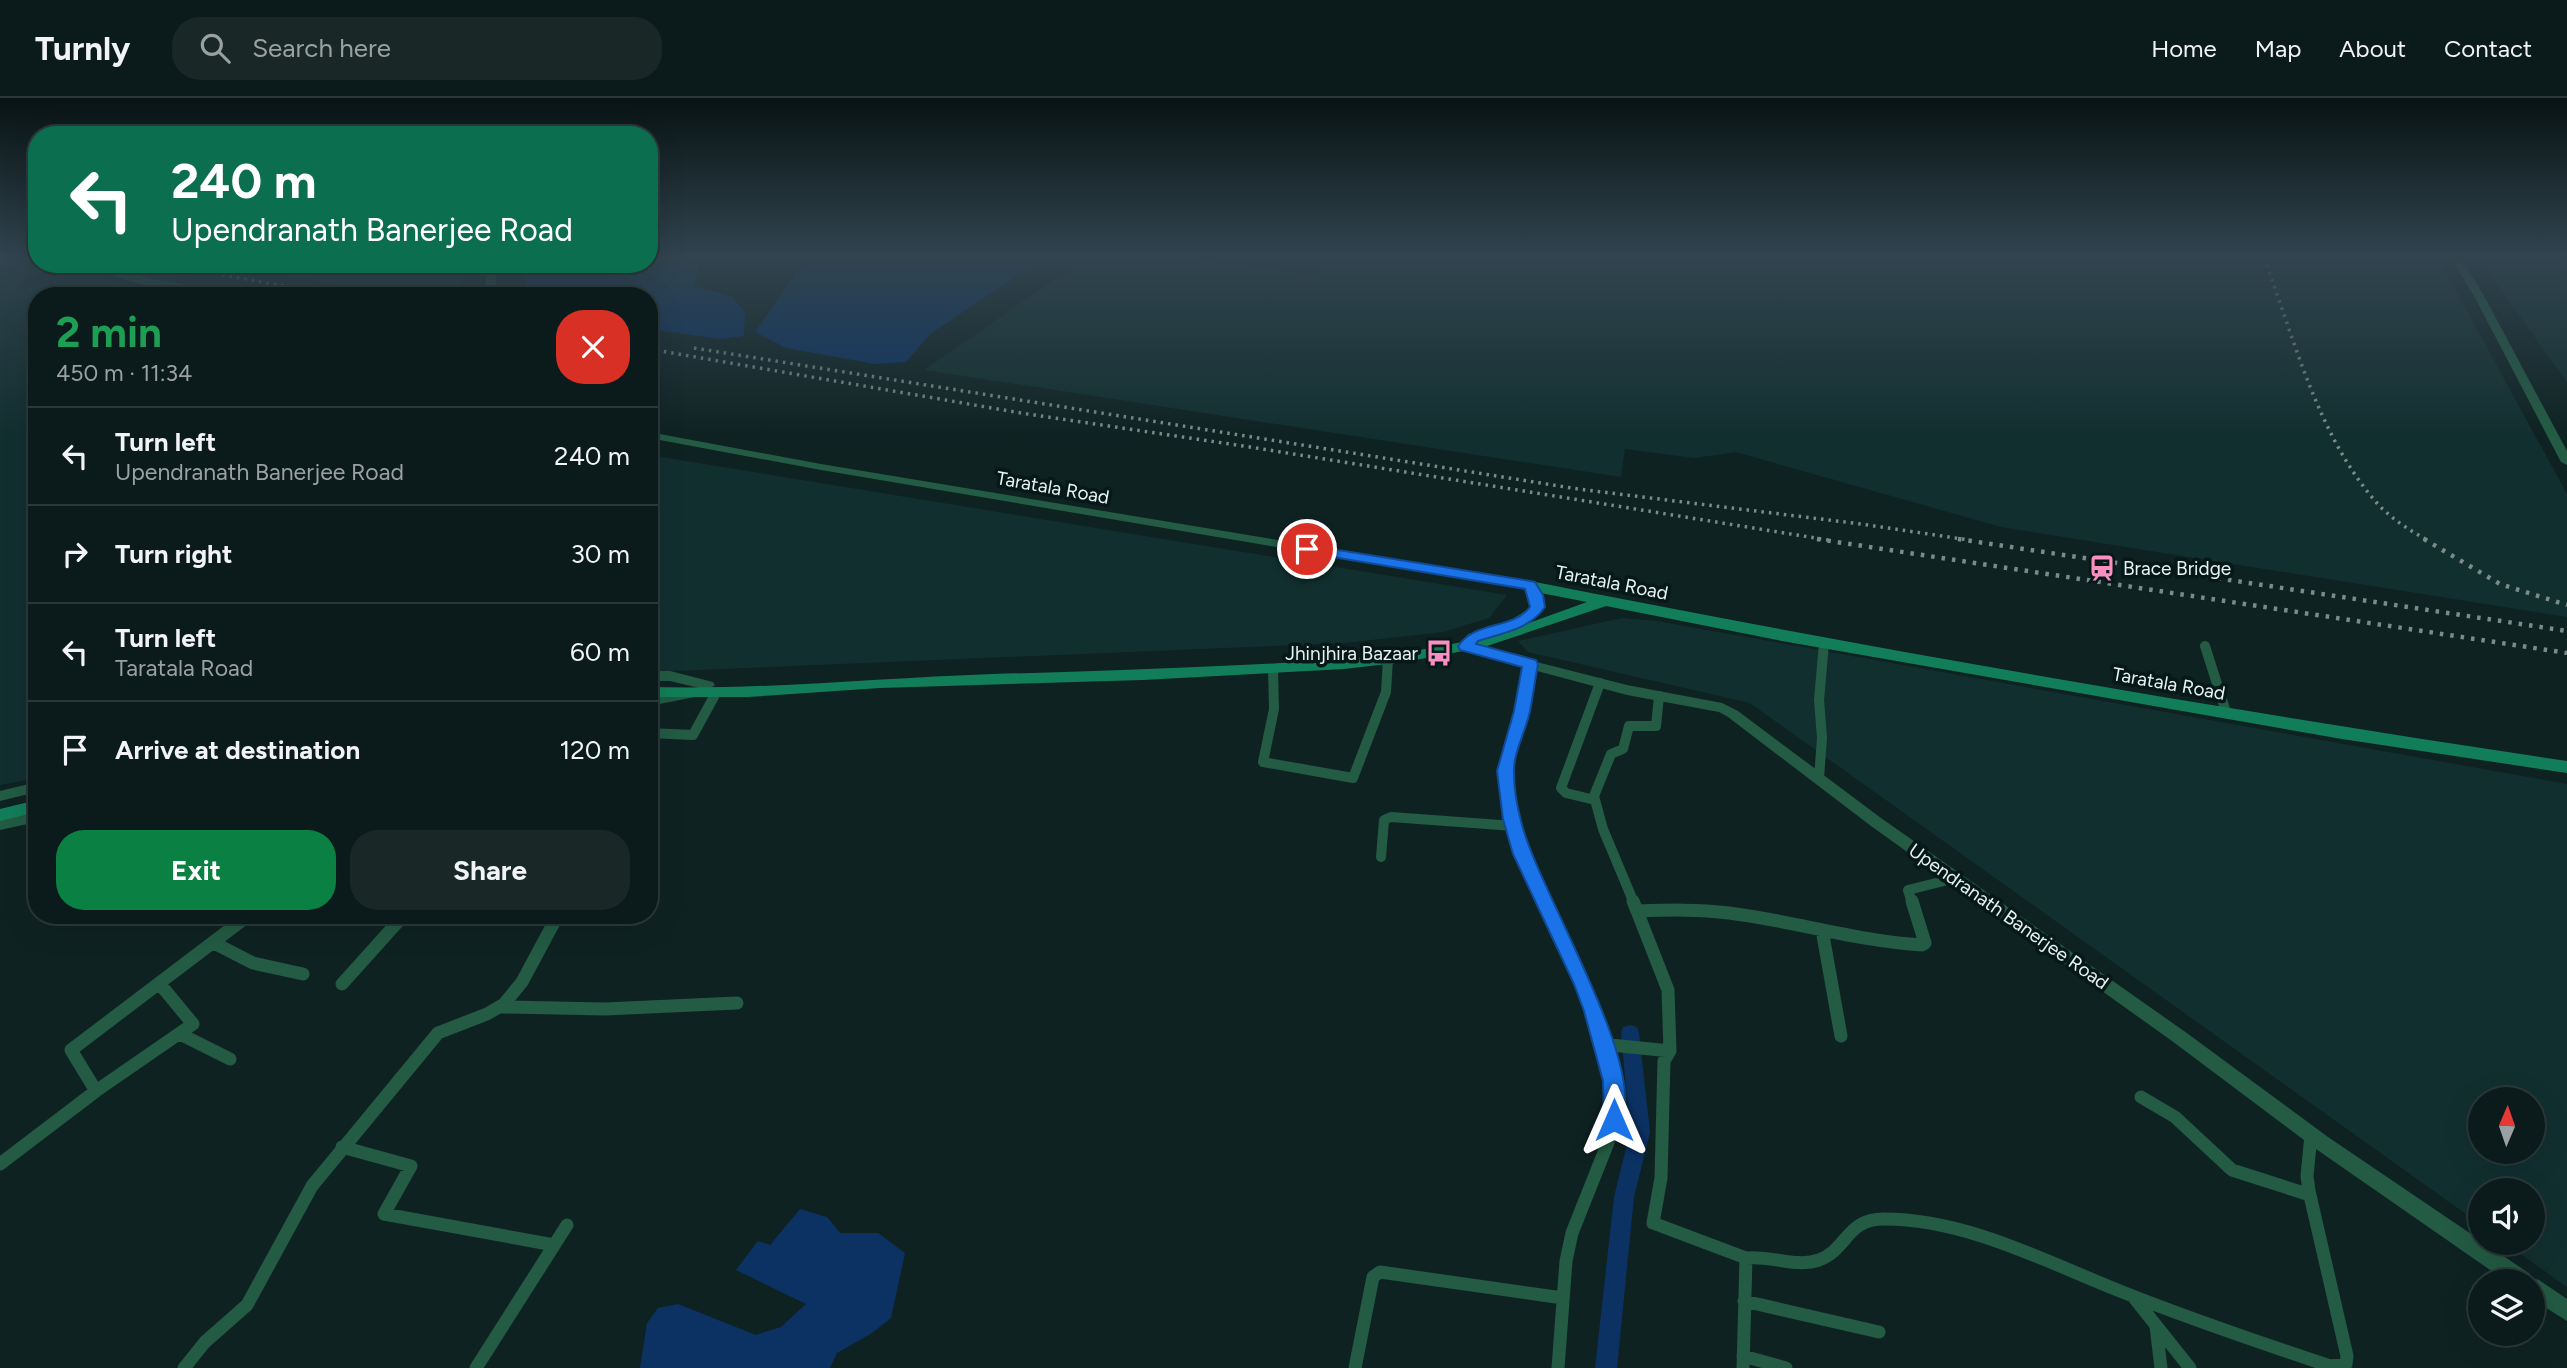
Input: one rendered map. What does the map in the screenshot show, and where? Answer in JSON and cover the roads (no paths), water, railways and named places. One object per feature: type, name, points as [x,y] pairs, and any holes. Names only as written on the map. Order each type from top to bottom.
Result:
[{"type":"main road","name":"Taratala Road","points":[[1530,586],[1824,643],[2567,767]]},
{"type":"main road","points":[[658,695],[712,689],[1254,663],[1469,642],[1519,623],[1536,611],[1538,601],[1530,586]]},
{"type":"main road","points":[[658,696],[690,694],[712,689],[1273,669],[1388,659],[1528,629],[1609,600]]},
{"type":"main road","points":[[0,815],[28,808]]},
{"type":"street","points":[[2491,317],[2567,461]]},
{"type":"street","name":"Taratala Road","points":[[658,437],[1530,586]]},
{"type":"street","name":"Upendranath Banerjee Road","points":[[1469,642],[1530,664],[1600,683],[1722,708],[2311,1135],[2506,1269]]},
{"type":"street","points":[[1819,778],[1822,738],[1819,699],[1824,643]]},
{"type":"street","points":[[2205,646],[2226,712]]},
{"type":"street","points":[[1273,669],[1274,709],[1263,762],[1353,778],[1386,691],[1388,659]]},
{"type":"street","points":[[1530,664],[1522,711],[1505,771],[1514,826],[1522,854],[1583,984],[1613,1081],[1614,1120],[1609,1140],[1572,1233],[1566,1261],[1558,1368]]},
{"type":"street","points":[[658,676],[670,676],[712,689],[693,735],[658,733]]},
{"type":"street","points":[[1595,800],[1566,793],[1561,788],[1600,683]]},
{"type":"street","points":[[1659,696],[1656,726],[1629,726],[1623,750],[1611,754],[1595,787],[1595,800],[1668,990],[1670,1051],[1664,1060],[1661,1178],[1653,1223],[1746,1258],[1792,1264],[1817,1261],[1835,1250],[1863,1221],[1909,1221],[1948,1226],[2134,1297],[2330,1366],[2346,1364],[2351,1362],[2307,1176],[2311,1135]]},
{"type":"street","points":[[0,796],[28,789]]},
{"type":"street","points":[[1381,857],[1384,820],[1391,817],[1514,826]]},
{"type":"street","points":[[0,824],[28,818]]},
{"type":"street","points":[[1637,911],[1690,909],[1731,913],[1890,943],[1925,944],[1908,890],[1956,878]]},
{"type":"street","points":[[96,1091],[71,1050],[238,924]]},
{"type":"street","points":[[342,984],[396,924]]},
{"type":"street","points":[[503,1007],[528,971],[553,924]]},
{"type":"street","points":[[1822,930],[1841,1036]]},
{"type":"street","points":[[215,943],[253,964],[303,974]]},
{"type":"street","points":[[0,1164],[96,1091],[193,1024],[159,983]]},
{"type":"street","points":[[184,1368],[205,1342],[254,1296],[303,1199],[342,1147],[438,1033],[447,1027],[503,1007],[605,1009],[737,1003]]},
{"type":"street","points":[[180,1034],[230,1059]]},
{"type":"street","points":[[1601,1044],[1670,1051]]},
{"type":"street","points":[[2141,1097],[2175,1117],[2232,1170],[2310,1195]]},
{"type":"street","points":[[342,1147],[411,1166],[384,1214],[554,1245]]},
{"type":"street","points":[[476,1368],[567,1225]]},
{"type":"street","points":[[1746,1258],[1743,1362],[1786,1368]]},
{"type":"street","points":[[1354,1368],[1373,1277],[1380,1272],[1563,1298]]},
{"type":"street","points":[[2545,1296],[2567,1311]]},
{"type":"street","points":[[2134,1297],[2190,1368]]},
{"type":"street","points":[[1744,1301],[1879,1332]]},
{"type":"street","points":[[2156,1325],[2161,1368]]},
{"type":"water","points":[[658,317],[745,317],[744,336],[720,339],[658,330]]},
{"type":"water","points":[[765,317],[955,317],[930,334],[906,362],[875,364],[786,348],[755,332]]},
{"type":"water","points":[[800,1209],[827,1217],[840,1233],[878,1233],[905,1253],[891,1318],[872,1333],[837,1353],[830,1368],[640,1368],[647,1323],[658,1308],[678,1304],[756,1335],[781,1327],[806,1304],[736,1270],[758,1241],[770,1245]]},
{"type":"waterway","points":[[1606,1368],[1624,1197],[1640,1132],[1630,1033]]},
{"type":"railway","points":[[2285,317],[2323,417],[2338,447],[2381,508],[2427,540]]},
{"type":"railway","points":[[694,348],[1578,489],[1969,540]]},
{"type":"railway","points":[[658,351],[1021,413],[1828,540]]},
{"type":"railway","points":[[1817,539],[2567,653]]},
{"type":"railway","points":[[1958,539],[2567,631]]},
{"type":"railway","points":[[2424,539],[2500,584],[2567,605]]},
{"type":"place","name":"Brace Bridge","points":[[2102,568]]},
{"type":"place","name":"Jhinjhira Bazaar","points":[[1439,653]]}]
